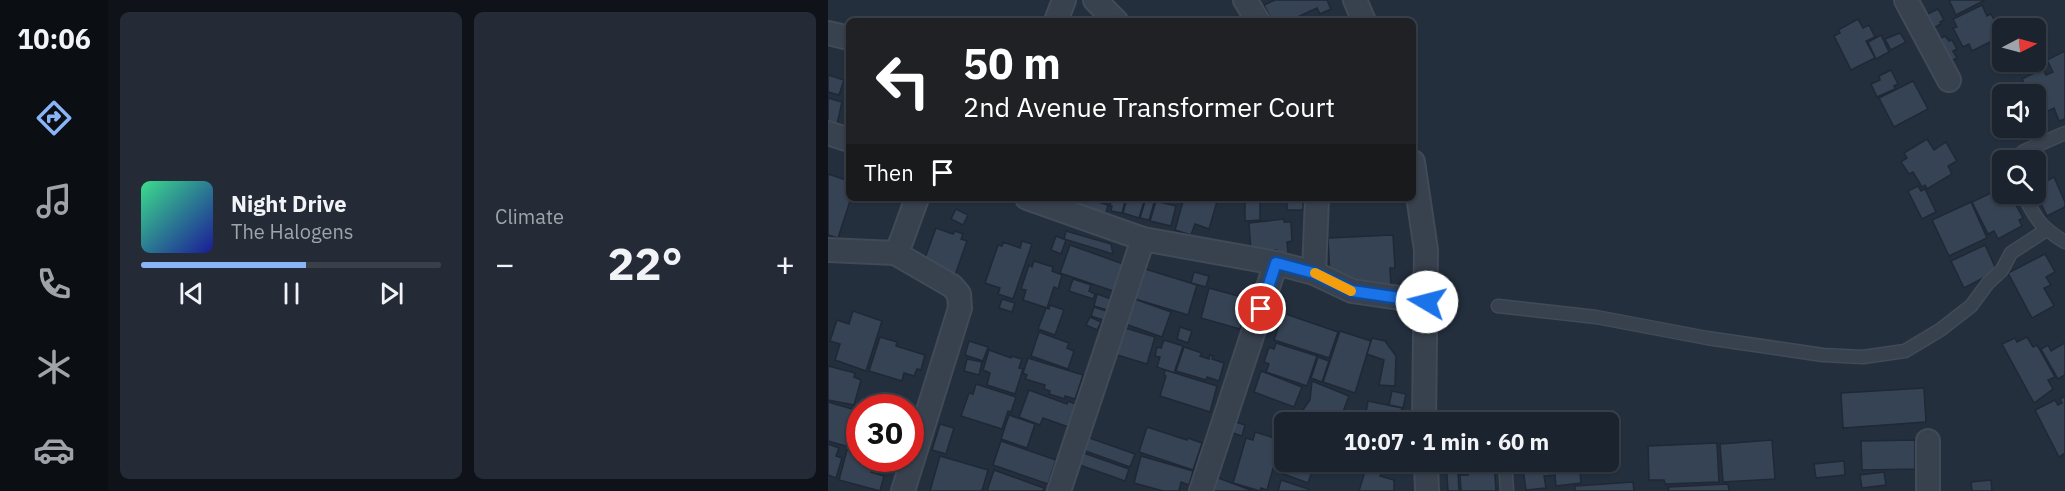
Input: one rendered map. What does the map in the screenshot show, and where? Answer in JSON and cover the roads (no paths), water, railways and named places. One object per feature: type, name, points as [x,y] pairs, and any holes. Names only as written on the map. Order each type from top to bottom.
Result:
[{"type":"street","points":[[1057,18],[1064,0]]},
{"type":"street","points":[[1095,0],[1113,18]]},
{"type":"street","points":[[1355,0],[1363,18]]},
{"type":"street","points":[[1906,0],[1949,80]]},
{"type":"street","points":[[828,33],[846,37]]},
{"type":"street","points":[[828,134],[846,139]]},
{"type":"street","points":[[1416,182],[1426,250],[1424,412]]},
{"type":"street","points":[[895,253],[902,242],[916,201]]},
{"type":"street","points":[[1035,201],[1143,239],[1276,263],[1314,273],[1352,291],[1427,302]]},
{"type":"street","points":[[1314,273],[1317,201]]},
{"type":"street","points":[[1059,491],[1143,239]]},
{"type":"street","points":[[828,250],[895,253],[952,286],[959,294],[960,308],[903,491]]},
{"type":"street","points":[[1201,491],[1276,263]]},
{"type":"street","points":[[1928,441],[1928,491]]},
{"type":"street","points":[[1426,472],[1427,491]]},
{"type":"lane","points":[[2026,150],[2065,133]]},
{"type":"lane","points":[[2028,204],[2034,216],[2046,230],[2065,242]]},
{"type":"lane","points":[[1498,306],[1596,317],[1707,338],[1823,355],[1863,357],[1905,351],[1940,330],[1971,306],[1988,283],[2002,270],[2011,253],[2046,230]]},
{"type":"lane","points":[[1506,475],[1507,491]]}]
